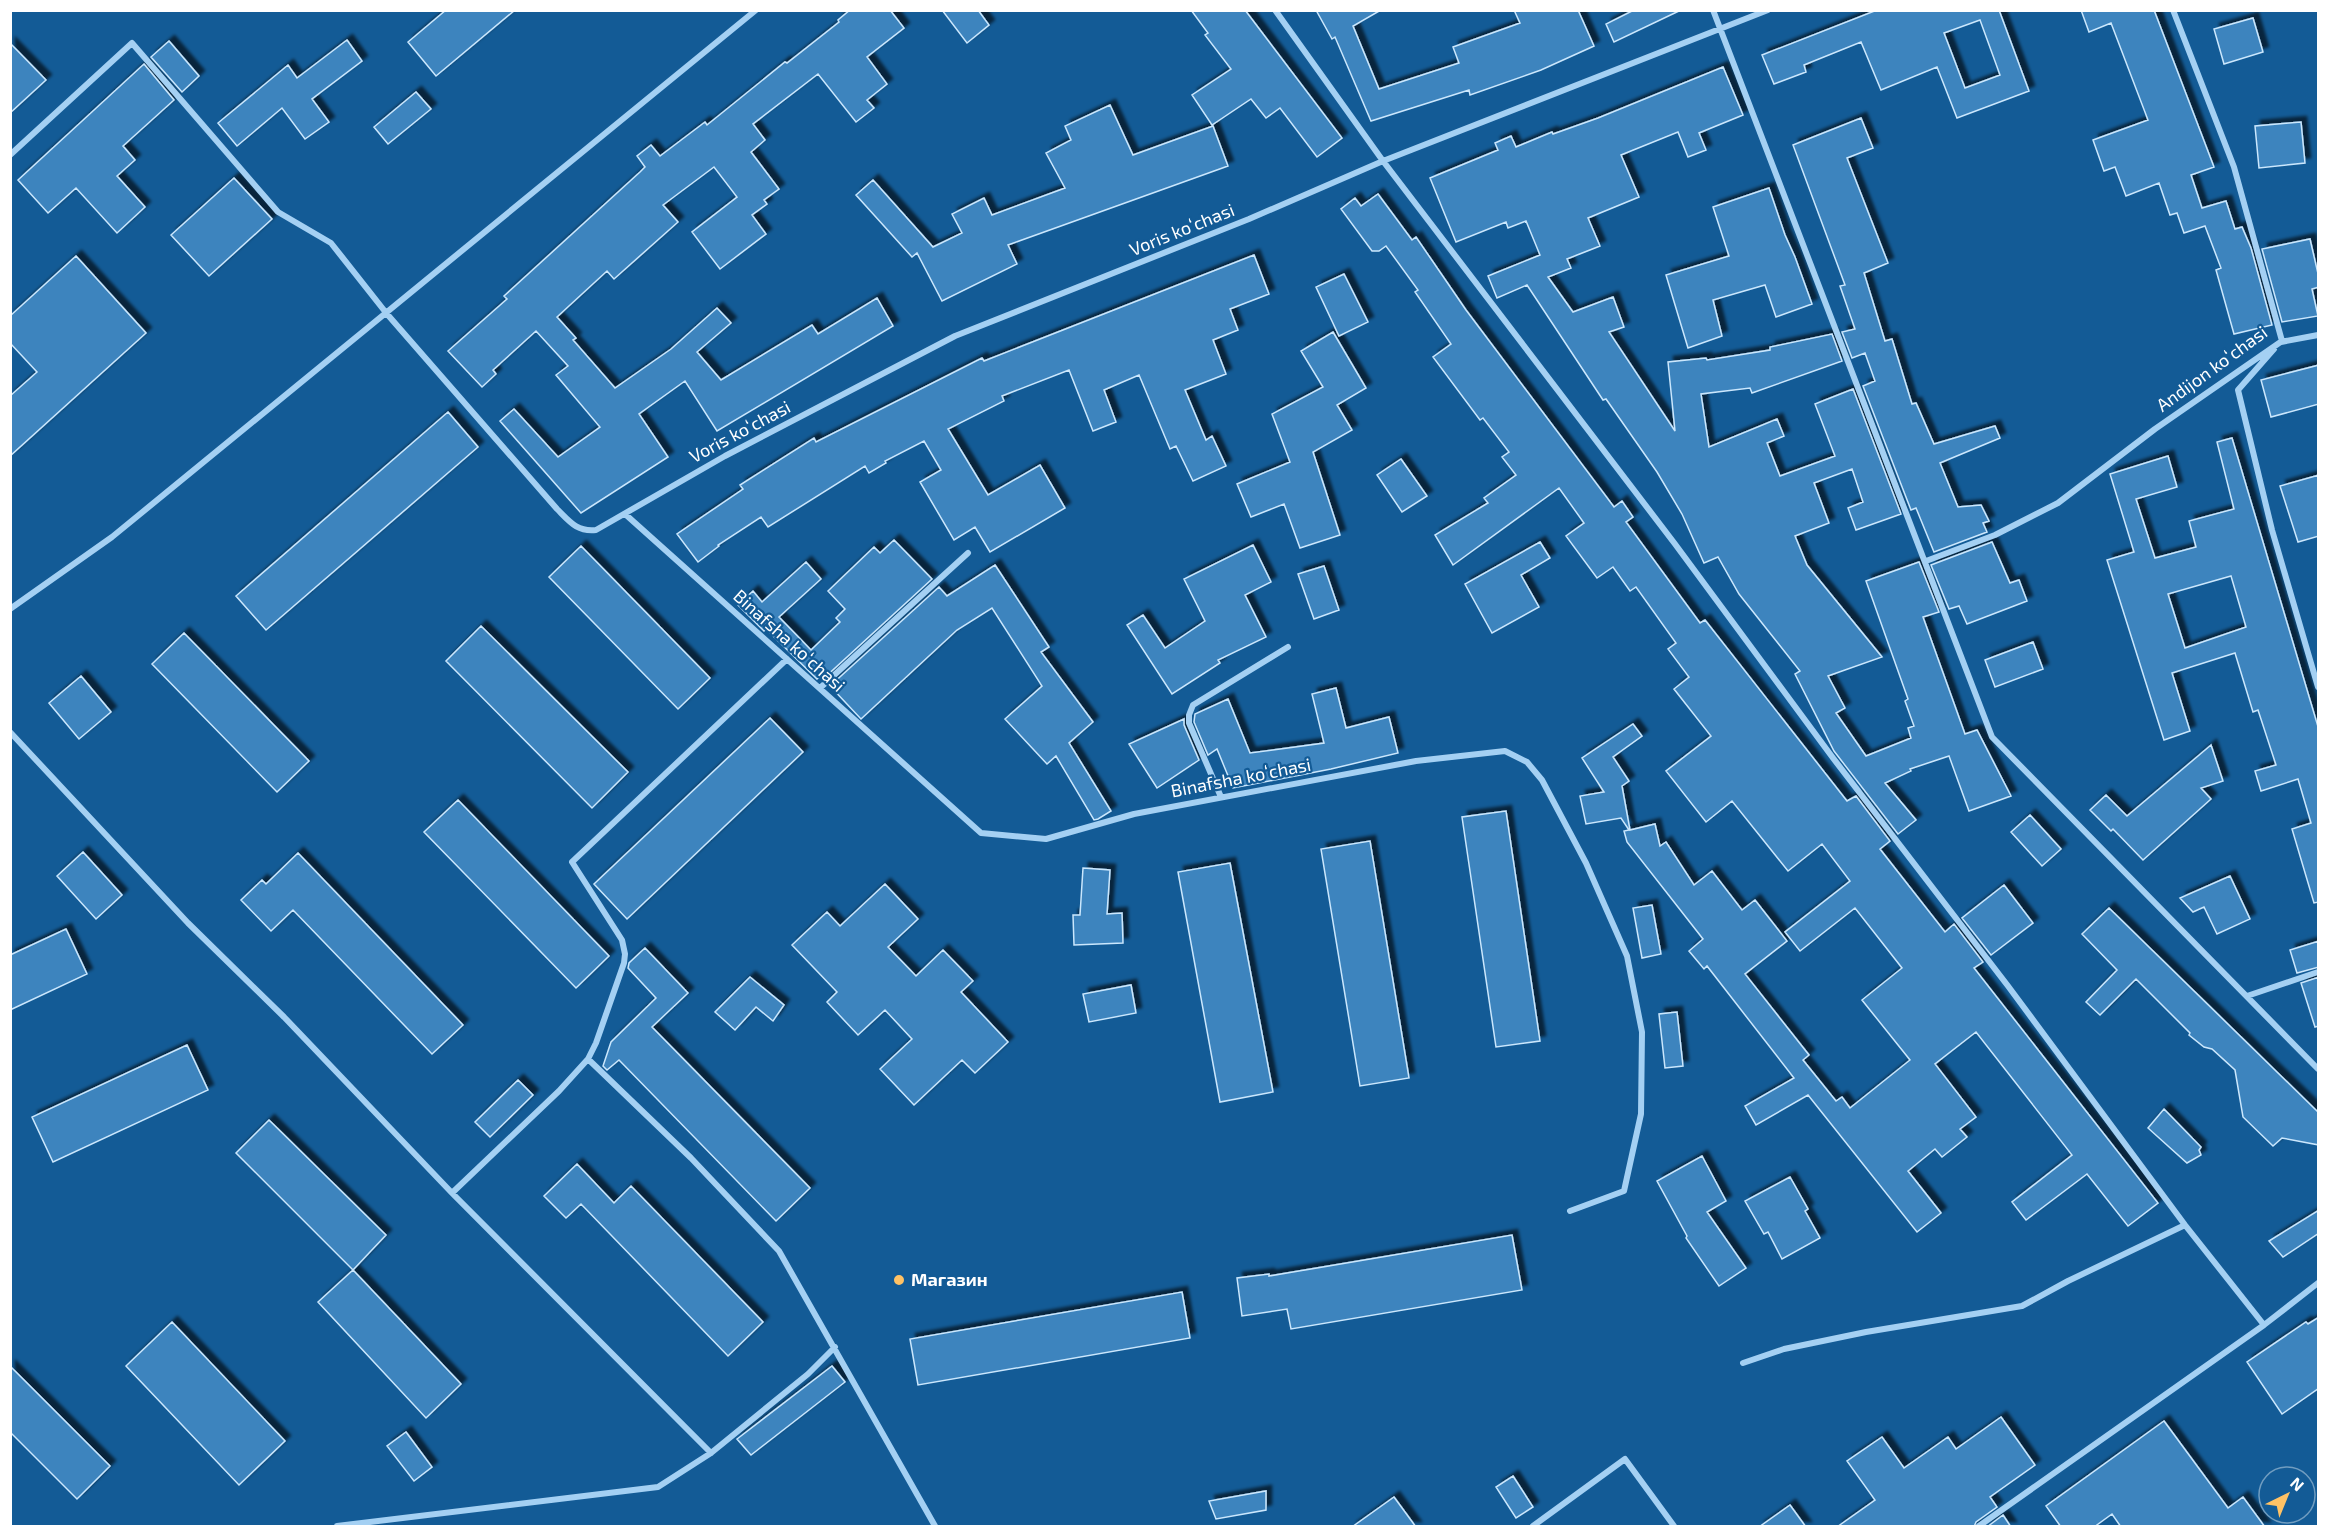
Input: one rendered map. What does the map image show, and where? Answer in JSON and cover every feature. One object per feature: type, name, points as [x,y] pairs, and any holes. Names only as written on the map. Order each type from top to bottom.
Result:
[{"type":"street","points":[[10,609],[112,537],[756,10]]},
{"type":"street","points":[[1275,10],[1383,161],[1675,544],[1833,758],[2008,986],[2185,1225],[2264,1325]]},
{"type":"street","points":[[1713,10],[1992,737],[2319,1069]]},
{"type":"street","name":"Voris koʻchasi","points":[[10,155],[132,43],[278,212],[331,243],[387,314],[576,528],[586,531],[596,530],[725,456],[955,336],[1249,219],[1383,161],[1768,10]]},
{"type":"street","name":"Andijon koʻchasi","points":[[1926,561],[1995,535],[2058,503],[2155,429],[2282,341],[2234,167],[2173,10]]},
{"type":"street","points":[[2319,335],[2282,341],[2238,390],[2272,530],[2319,687]]},
{"type":"street","name":"Binafsha koʻchasi","points":[[625,514],[981,833],[1046,839],[1134,814],[1427,760],[1505,751],[1527,762],[1542,780],[1586,863],[1627,956],[1642,1032],[1641,1114],[1624,1191],[1570,1211]]},
{"type":"street","points":[[820,688],[968,553]]},
{"type":"street","points":[[1221,797],[1189,723],[1193,705],[1288,647]]},
{"type":"street","points":[[452,1193],[560,1091],[588,1059],[596,1043],[626,954],[622,940],[572,862],[787,659]]},
{"type":"street","points":[[10,732],[188,923],[284,1017],[452,1193],[711,1453]]},
{"type":"street","points":[[2247,996],[2319,972]]},
{"type":"street","points":[[588,1059],[691,1158],[779,1251],[835,1347],[878,1430],[935,1527]]},
{"type":"street","points":[[1743,1363],[1784,1349],[2022,1306],[2185,1225]]},
{"type":"street","points":[[1979,1527],[2252,1335],[2319,1283]]},
{"type":"street","points":[[338,1527],[658,1487],[711,1453],[808,1374],[835,1347]]},
{"type":"street","points":[[1533,1527],[1625,1459],[1674,1527]]},
{"type":"building","points":[[446,10],[515,10],[436,76],[408,42]]},
{"type":"building","points":[[850,10],[890,10],[904,28],[867,57],[887,84],[867,100],[874,108],[856,122],[818,74],[753,124],[765,140],[751,152],[779,189],[764,200],[767,204],[752,215],[766,234],[720,269],[692,232],[737,197],[714,167],[663,205],[678,222],[614,279],[607,271],[557,317],[576,338],[573,340],[615,388],[671,349],[717,308],[731,323],[697,352],[721,380],[812,325],[818,334],[877,298],[893,326],[717,431],[685,381],[639,414],[668,457],[581,513],[500,421],[514,409],[558,457],[600,427],[556,375],[568,366],[536,331],[493,370],[496,374],[482,387],[448,351],[507,299],[504,296],[645,167],[637,156],[651,145],[660,156],[705,122],[707,125],[839,22],[838,20]]},
{"type":"building","points":[[942,10],[978,10],[989,25],[967,43]]},
{"type":"building","points":[[1191,10],[1245,10],[1342,138],[1317,157],[1280,108],[1266,118],[1251,99],[1212,125],[1192,95],[1231,69],[1205,35],[1208,33]]},
{"type":"building","points":[[1316,10],[1381,10],[1353,26],[1379,89],[1459,63],[1453,47],[1520,23],[1514,10],[1578,10],[1594,46],[1541,70],[1470,95],[1469,90],[1371,121],[1335,37],[1332,39]]},
{"type":"building","points":[[1634,10],[1681,10],[1614,42],[1606,24]]},
{"type":"building","points":[[1877,10],[1999,10],[2029,91],[1957,118],[1937,67],[1881,90],[1861,42],[1804,65],[1806,72],[1774,84],[1762,55]],"holes":[[[1980,20],[2000,75],[1965,88],[1944,33]]]},
{"type":"building","points":[[2081,10],[2154,10],[2214,167],[2191,175],[2202,208],[2226,201],[2235,229],[2242,227],[2251,248],[2272,325],[2234,334],[2216,270],[2221,268],[2205,226],[2184,233],[2177,213],[2170,215],[2159,183],[2126,196],[2115,167],[2104,171],[2093,140],[2148,120],[2111,23],[2089,32]]},
{"type":"building","points":[[2253,18],[2263,52],[2224,64],[2214,29]]},
{"type":"building","points":[[347,40],[362,61],[312,99],[329,122],[305,139],[282,108],[237,146],[218,123],[288,65],[297,78]]},
{"type":"building","points":[[169,41],[199,76],[182,92],[151,57]]},
{"type":"building","points":[[10,43],[46,80],[10,113]]},
{"type":"building","points":[[144,64],[174,100],[123,146],[135,160],[117,176],[145,207],[117,233],[76,188],[48,213],[18,180]]},
{"type":"building","points":[[1723,67],[1743,115],[1699,133],[1706,150],[1688,157],[1678,132],[1621,155],[1639,197],[1588,218],[1600,246],[1567,259],[1571,268],[1548,277],[1573,312],[1613,297],[1624,327],[1609,332],[1675,431],[1668,362],[1706,358],[1707,360],[1770,350],[1770,347],[1832,334],[1842,361],[1752,393],[1750,388],[1701,394],[1709,447],[1777,419],[1784,436],[1767,443],[1780,476],[1835,456],[1815,404],[1853,389],[1901,514],[1856,530],[1848,508],[1863,502],[1852,469],[1814,483],[1829,523],[1795,536],[1807,565],[1882,657],[1828,676],[1845,708],[1836,713],[1866,756],[1911,738],[1908,728],[1914,726],[1905,701],[1908,699],[1866,581],[1919,562],[1939,612],[1923,617],[1965,734],[1977,730],[2011,796],[1969,811],[1949,756],[1910,769],[1911,771],[1885,783],[1916,820],[1898,834],[1834,751],[1795,674],[1800,671],[1739,594],[1718,557],[1704,563],[1682,514],[1657,472],[1606,399],[1603,400],[1527,285],[1497,298],[1488,276],[1540,255],[1526,221],[1508,228],[1506,222],[1456,242],[1430,178],[1498,150],[1495,143],[1511,136],[1516,147],[1552,132],[1553,134],[1598,118]]},
{"type":"building","points":[[416,92],[431,109],[388,144],[374,127]]},
{"type":"building","points":[[1110,105],[1133,155],[1213,126],[1228,166],[1008,245],[1017,264],[942,301],[917,253],[912,257],[856,195],[873,180],[933,247],[962,233],[952,214],[984,198],[992,215],[1065,188],[1046,153],[1071,140],[1065,126]]},
{"type":"building","points":[[1861,118],[1873,148],[1847,158],[1888,263],[1864,273],[1885,341],[1892,339],[1912,404],[1916,403],[1934,444],[1995,426],[2000,438],[1940,463],[1958,507],[1981,505],[1989,521],[1983,523],[1987,532],[1934,552],[1916,508],[1911,510],[1863,386],[1875,381],[1865,353],[1852,358],[1842,332],[1855,329],[1840,286],[1845,285],[1793,145]]},
{"type":"building","points":[[2301,122],[2305,163],[2259,168],[2255,126]]},
{"type":"building","points":[[234,178],[272,219],[209,276],[171,235]]},
{"type":"building","points":[[1769,188],[1812,304],[1776,317],[1765,285],[1713,300],[1722,336],[1688,348],[1666,275],[1729,256],[1713,207]]},
{"type":"building","points":[[1378,194],[1412,240],[1416,237],[1466,310],[1614,507],[1622,501],[1633,517],[1626,522],[1700,623],[1705,620],[1847,801],[1856,796],[1890,841],[1880,849],[1945,932],[1954,924],[1983,962],[1974,968],[2158,1203],[2128,1226],[2087,1174],[2026,1220],[2012,1202],[2072,1155],[1976,1032],[1935,1064],[1976,1117],[1960,1129],[1967,1137],[1942,1157],[1935,1149],[1908,1171],[1941,1213],[1917,1232],[1808,1095],[1756,1125],[1745,1106],[1794,1078],[1707,966],[1704,969],[1689,951],[1703,939],[1627,842],[1624,831],[1629,830],[1621,818],[1586,824],[1580,796],[1604,792],[1582,758],[1633,724],[1642,736],[1613,757],[1629,781],[1622,786],[1630,830],[1655,824],[1660,846],[1666,842],[1694,885],[1712,871],[1742,910],[1755,900],[1787,941],[1745,974],[1809,1055],[1803,1060],[1836,1101],[1842,1097],[1850,1108],[1910,1060],[1862,1000],[1902,968],[1855,908],[1800,951],[1785,932],[1850,881],[1822,844],[1788,871],[1732,801],[1706,822],[1666,771],[1711,736],[1674,689],[1689,677],[1668,649],[1676,643],[1636,587],[1630,591],[1613,567],[1597,578],[1566,536],[1584,523],[1559,488],[1453,565],[1435,535],[1488,503],[1484,498],[1516,475],[1502,457],[1509,452],[1483,418],[1480,420],[1433,357],[1451,344],[1415,292],[1418,290],[1386,246],[1379,251],[1372,251],[1341,209],[1355,198],[1361,206]]},
{"type":"building","points":[[2310,239],[2319,278],[2319,287],[2312,289],[2318,316],[2282,322],[2262,249]]},
{"type":"building","points":[[1254,255],[1269,294],[1230,309],[1238,330],[1213,340],[1226,374],[1185,390],[1206,440],[1212,436],[1226,466],[1193,481],[1176,446],[1170,449],[1139,375],[1104,390],[1116,422],[1093,431],[1069,370],[1002,396],[1004,401],[948,429],[988,495],[1040,465],[1065,508],[990,552],[975,527],[954,540],[920,482],[941,470],[924,441],[885,461],[886,463],[869,473],[865,466],[768,527],[761,517],[718,545],[698,562],[677,534],[743,489],[740,485],[814,438],[816,442],[982,358],[984,361]]},
{"type":"building","points":[[76,256],[146,333],[10,456],[10,396],[37,372],[10,343],[10,316]]},
{"type":"building","points":[[1344,274],[1368,322],[1339,336],[1316,287]]},
{"type":"building","points":[[1333,332],[1366,388],[1337,405],[1352,430],[1313,452],[1340,535],[1300,548],[1284,504],[1251,517],[1237,484],[1290,462],[1272,414],[1323,387],[1301,351]]},
{"type":"building","points":[[2319,365],[2319,404],[2271,417],[2261,380]]},
{"type":"building","points":[[448,412],[478,447],[266,630],[236,596]]},
{"type":"building","points":[[2232,438],[2319,730],[2319,902],[2314,903],[2292,829],[2311,823],[2298,779],[2261,791],[2255,771],[2276,765],[2258,710],[2253,712],[2235,653],[2172,673],[2190,731],[2164,740],[2107,560],[2134,552],[2110,474],[2168,456],[2177,487],[2136,499],[2155,558],[2196,547],[2189,521],[2234,509],[2217,442]],"holes":[[[2231,576],[2246,627],[2185,648],[2168,594]]]},
{"type":"building","points":[[1401,459],[1427,496],[1402,512],[1377,475]]},
{"type":"building","points":[[2319,475],[2319,536],[2298,542],[2280,486]]},
{"type":"building","points":[[894,540],[932,579],[823,679],[821,676],[817,679],[738,605],[753,591],[762,602],[806,562],[821,579],[779,617],[811,650],[840,622],[836,618],[845,609],[828,591],[874,547],[880,553]]},
{"type":"building","points":[[1540,542],[1550,558],[1521,575],[1539,607],[1492,633],[1465,584]]},
{"type":"building","points":[[1992,542],[2010,583],[2019,580],[2027,601],[1967,624],[1959,606],[1949,609],[1931,565]]},
{"type":"building","points":[[1253,545],[1271,582],[1245,595],[1266,637],[1218,660],[1220,663],[1172,694],[1127,625],[1143,615],[1165,648],[1205,621],[1184,579]]},
{"type":"building","points":[[581,546],[710,678],[678,709],[549,577]]},
{"type":"building","points":[[995,565],[1049,647],[1041,652],[1093,722],[1069,743],[1111,811],[1098,819],[1094,820],[1056,756],[1047,764],[1005,719],[1042,686],[992,608],[957,630],[861,719],[830,686],[939,587],[947,596]]},
{"type":"building","points":[[1324,566],[1339,610],[1314,619],[1298,574]]},
{"type":"building","points":[[481,626],[628,772],[592,808],[446,661]]},
{"type":"building","points":[[184,633],[309,761],[277,792],[152,664]]},
{"type":"building","points":[[2033,642],[2043,669],[1995,687],[1985,660]]},
{"type":"building","points":[[81,676],[111,712],[79,739],[49,703]]},
{"type":"building","points":[[1336,688],[1346,728],[1389,717],[1398,753],[1233,788],[1217,749],[1208,755],[1194,722],[1195,714],[1228,699],[1250,753],[1324,743],[1312,694]]},
{"type":"building","points":[[770,718],[803,752],[627,919],[594,884]]},
{"type":"building","points":[[1184,719],[1184,725],[1199,760],[1157,788],[1129,744]]},
{"type":"building","points":[[2211,745],[2223,781],[2201,788],[2211,799],[2143,860],[2113,829],[2111,831],[2090,810],[2106,795],[2127,816]]},
{"type":"building","points":[[458,800],[609,956],[576,988],[424,832]]},
{"type":"building","points":[[1506,811],[1540,1041],[1496,1047],[1462,817]]},
{"type":"building","points":[[2030,815],[2061,849],[2042,866],[2011,832]]},
{"type":"building","points":[[1370,841],[1409,1078],[1360,1086],[1321,849]]},
{"type":"building","points":[[83,852],[122,895],[96,919],[57,876]]},
{"type":"building","points":[[298,853],[463,1025],[432,1054],[293,910],[271,931],[241,900],[262,880],[266,884]]},
{"type":"building","points":[[1230,863],[1273,1092],[1220,1102],[1178,872]]},
{"type":"building","points":[[1083,868],[1110,870],[1107,914],[1122,913],[1123,943],[1074,945],[1073,915],[1080,915]]},
{"type":"building","points":[[2230,876],[2250,919],[2217,934],[2204,907],[2193,912],[2180,898]]},
{"type":"building","points":[[885,884],[918,919],[888,947],[916,976],[943,950],[973,981],[961,992],[1008,1042],[975,1073],[962,1060],[914,1105],[880,1069],[912,1039],[885,1010],[858,1035],[827,1002],[837,992],[792,945],[827,912],[840,926]]},
{"type":"building","points":[[2004,885],[2033,923],[1991,955],[1962,918]]},
{"type":"building","points":[[1652,905],[1661,954],[1642,958],[1633,908]]},
{"type":"building","points":[[2109,908],[2319,1113],[2319,1145],[2282,1138],[2273,1146],[2243,1117],[2235,1070],[2212,1049],[2204,1047],[2189,1035],[2190,1033],[2136,979],[2100,1015],[2086,1002],[2117,970],[2082,934]]},
{"type":"building","points":[[66,929],[87,974],[10,1010],[10,955]]},
{"type":"building","points":[[2319,941],[2319,967],[2297,973],[2290,950]]},
{"type":"building","points":[[645,948],[688,993],[652,1027],[810,1188],[776,1221],[619,1060],[607,1070],[603,1066],[611,1042],[656,998],[628,968],[629,963]]},
{"type":"building","points":[[750,977],[784,1005],[773,1021],[756,1007],[735,1030],[715,1012]]},
{"type":"building","points":[[2319,977],[2319,1026],[2315,1027],[2301,983]]},
{"type":"building","points":[[1131,985],[1136,1013],[1089,1022],[1083,994]]},
{"type":"building","points":[[1677,1012],[1683,1066],[1665,1068],[1659,1014]]},
{"type":"building","points":[[187,1045],[208,1090],[53,1162],[32,1117]]},
{"type":"building","points":[[518,1080],[533,1095],[490,1137],[475,1122]]},
{"type":"building","points":[[2164,1109],[2201,1147],[2199,1150],[2201,1155],[2187,1163],[2148,1128]]},
{"type":"building","points":[[269,1120],[386,1235],[353,1270],[236,1153]]},
{"type":"building","points":[[1702,1156],[1726,1201],[1707,1212],[1746,1268],[1719,1286],[1686,1238],[1657,1181]]},
{"type":"building","points":[[577,1164],[614,1203],[631,1186],[763,1322],[728,1356],[581,1204],[566,1218],[544,1196]]},
{"type":"building","points":[[1790,1177],[1808,1209],[1805,1211],[1820,1238],[1782,1259],[1768,1232],[1764,1234],[1745,1201]]},
{"type":"building","points":[[2319,1210],[2319,1233],[2283,1257],[2269,1241]]},
{"type":"building","points":[[1512,1235],[1522,1290],[1291,1329],[1287,1309],[1242,1316],[1237,1278],[1269,1274],[1269,1276]]},
{"type":"building","points":[[353,1270],[461,1384],[426,1418],[318,1302]]},
{"type":"building","points":[[1182,1292],[1190,1338],[918,1385],[910,1339]]},
{"type":"building","points":[[2319,1317],[2319,1388],[2282,1414],[2247,1362],[2306,1322],[2308,1324]]},
{"type":"building","points":[[172,1322],[285,1441],[239,1485],[126,1366]]},
{"type":"building","points":[[10,1366],[110,1466],[77,1499],[10,1432]]},
{"type":"building","points":[[832,1366],[845,1382],[751,1455],[737,1439]]},
{"type":"building","points":[[2001,1417],[2035,1465],[1990,1497],[1997,1507],[1976,1522],[1974,1527],[1837,1527],[1875,1500],[1847,1461],[1882,1437],[1904,1468],[1948,1437],[1956,1449]]},
{"type":"building","points":[[2164,1421],[2228,1508],[2243,1497],[2257,1516],[2257,1525],[2265,1527],[2121,1527],[2112,1514],[2094,1527],[2061,1527],[2046,1506]]},
{"type":"building","points":[[406,1432],[432,1467],[414,1481],[387,1446]]},
{"type":"building","points":[[1513,1476],[1533,1507],[1516,1518],[1496,1487]]},
{"type":"building","points":[[1266,1491],[1266,1510],[1216,1519],[1209,1501]]},
{"type":"building","points":[[1394,1497],[1416,1527],[1352,1527]]},
{"type":"building","points":[[1790,1505],[1806,1527],[1759,1527]]},
{"type":"building","points":[[2003,1515],[2011,1527],[1987,1527]]},
{"type":"place","name":"Магазин","points":[[899,1280]]}]
